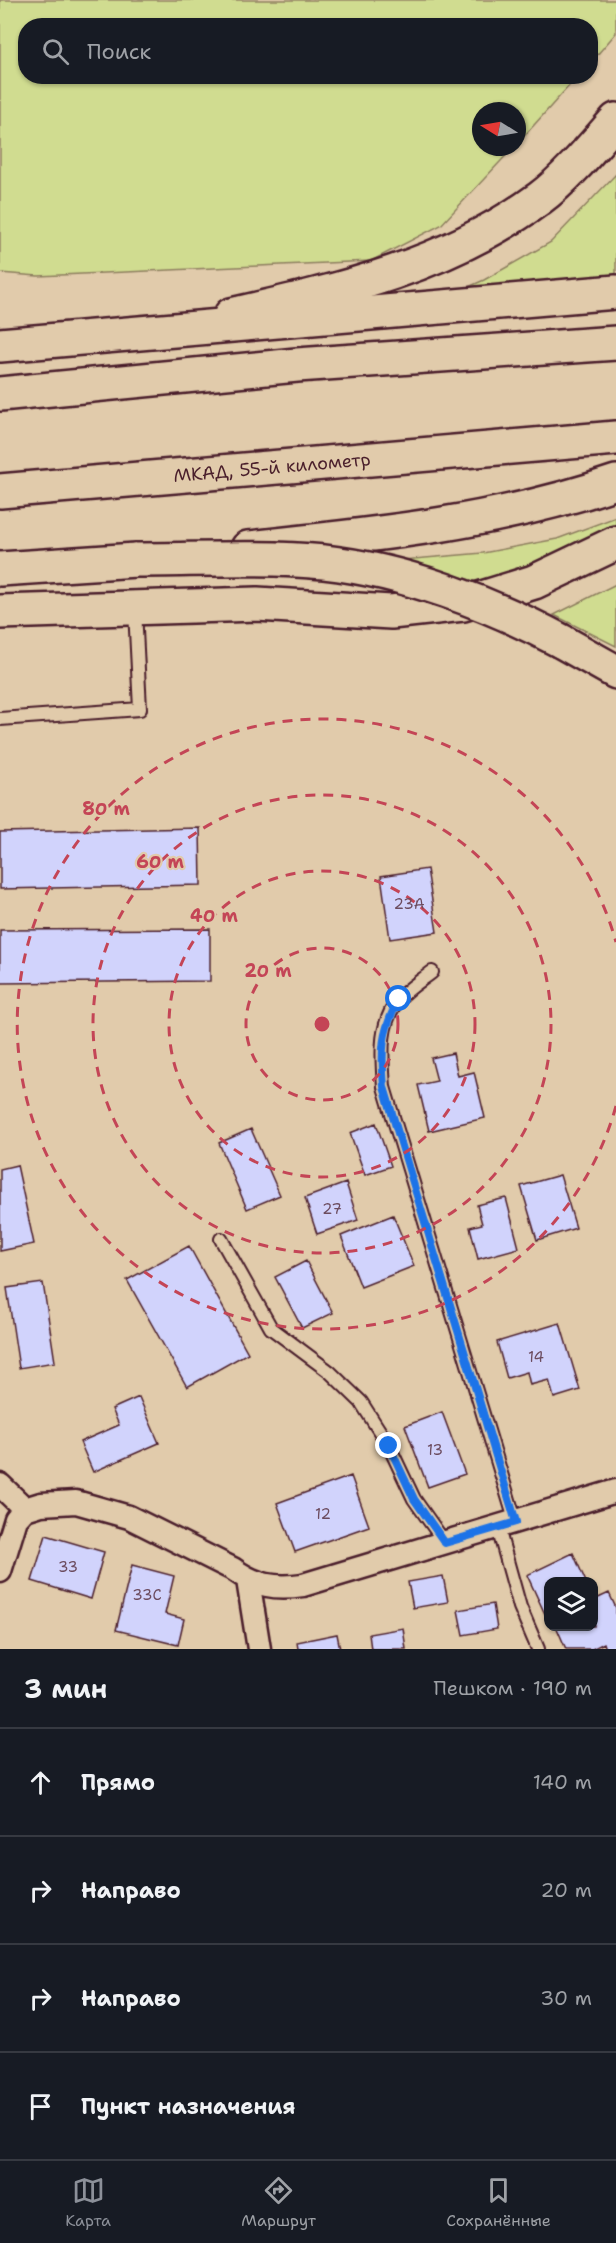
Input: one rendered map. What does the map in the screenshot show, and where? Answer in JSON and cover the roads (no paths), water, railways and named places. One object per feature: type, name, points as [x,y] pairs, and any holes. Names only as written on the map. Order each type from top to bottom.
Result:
[{"type":"main road","points":[[165,329],[337,291],[400,272],[472,241],[541,197],[616,120]]},
{"type":"main road","points":[[0,345],[616,292]]},
{"type":"main road","points":[[0,394],[297,365],[616,344]]},
{"type":"main road","name":"МКАД, 55-й километр","points":[[0,491],[616,438]]},
{"type":"main road","points":[[0,569],[136,560],[405,531],[505,513],[573,497],[616,482]]},
{"type":"main road","points":[[0,612],[257,604],[391,612],[463,604],[534,582],[616,543]]},
{"type":"main road","points":[[136,560],[250,559],[325,562],[440,589],[516,616],[616,672]]},
{"type":"street","points":[[1,1482],[25,1509]]},
{"type":"street","points":[[0,1571],[16,1519],[25,1509],[41,1504],[76,1502],[129,1517],[234,1569],[248,1580],[278,1588],[303,1585],[616,1491]]},
{"type":"street","points":[[248,1580],[259,1649]]},
{"type":"lane","points":[[0,719],[140,709],[135,606]]},
{"type":"lane","points":[[432,972],[399,999],[386,1022],[381,1052],[384,1087],[507,1525],[520,1607],[538,1649]]},
{"type":"lane","points":[[220,1239],[271,1328],[330,1372],[361,1402],[389,1446],[414,1499],[445,1543]]}]
